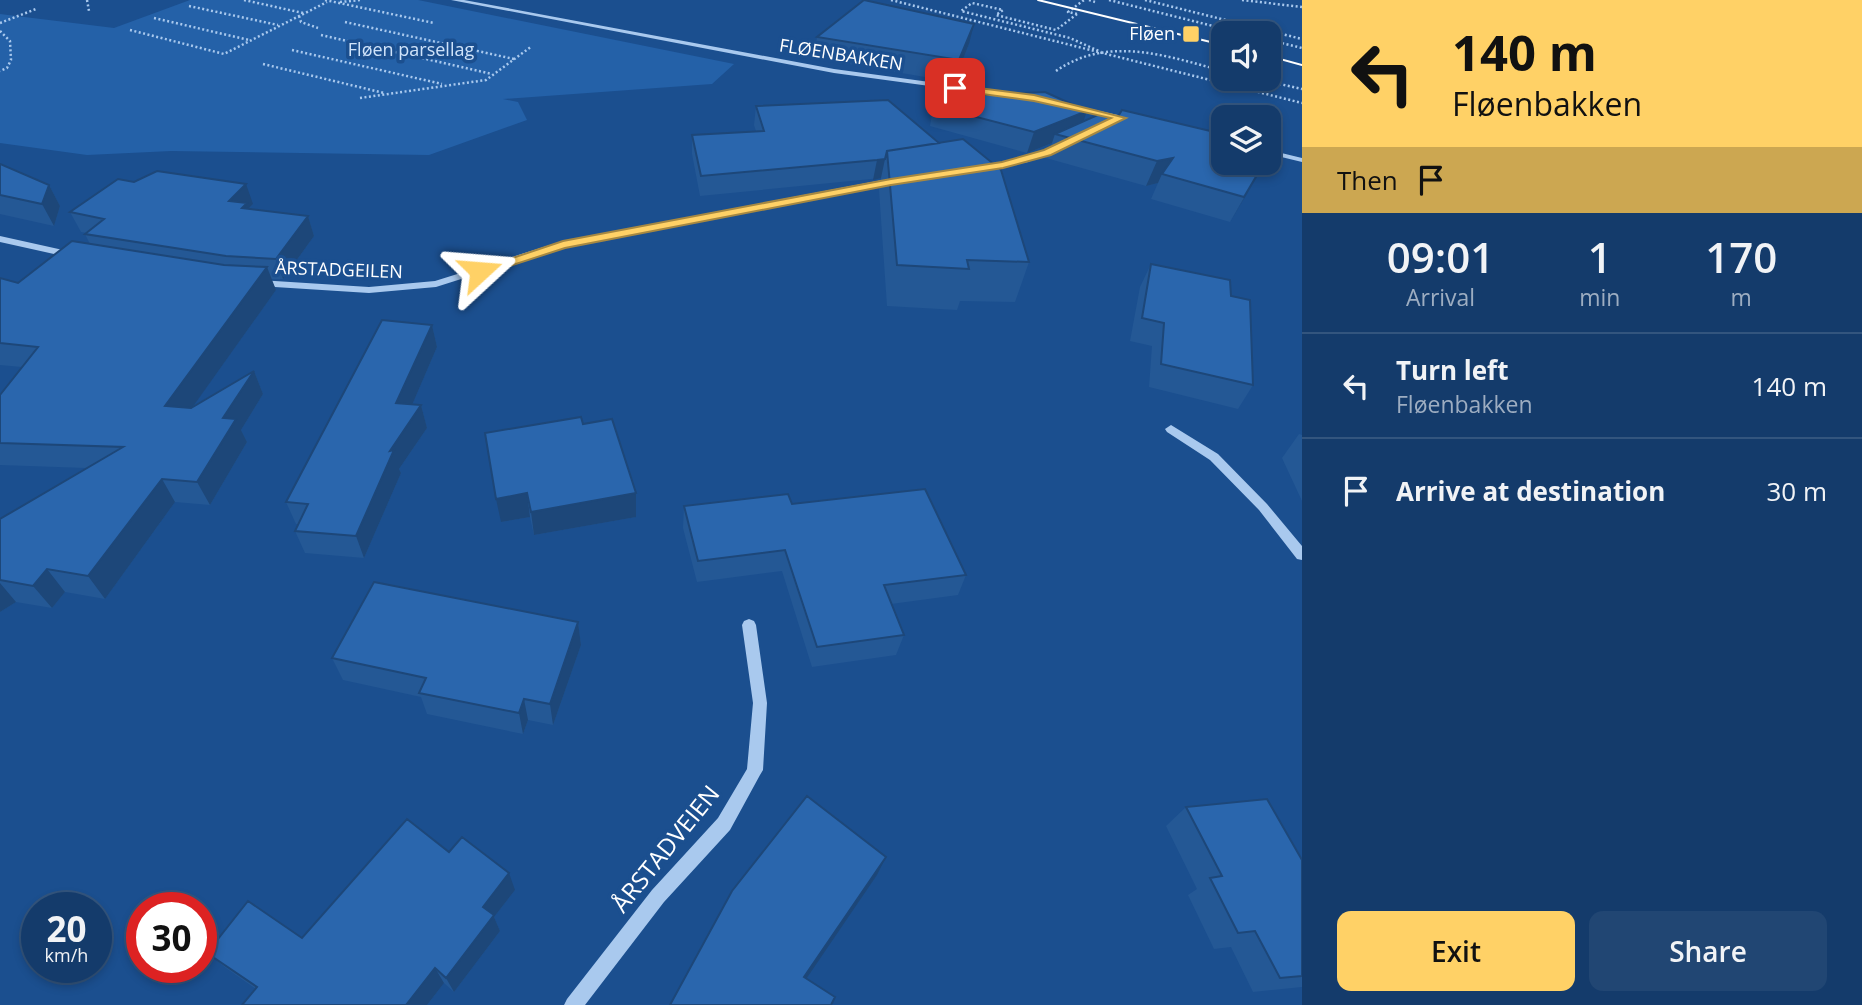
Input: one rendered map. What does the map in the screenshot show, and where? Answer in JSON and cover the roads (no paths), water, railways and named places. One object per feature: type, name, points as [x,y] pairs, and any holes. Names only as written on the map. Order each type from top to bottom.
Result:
[{"type":"street","name":"FLØENBAKKEN","points":[[454,0],[834,71],[1034,98]]},
{"type":"street","points":[[1059,104],[1147,124]]},
{"type":"street","points":[[1110,123],[1121,118]]},
{"type":"street","points":[[975,170],[1048,152],[1077,138]]},
{"type":"street","points":[[1281,155],[1302,160]]},
{"type":"street","name":"ÅRSTADGEILEN","points":[[247,282],[369,290],[436,284],[563,244],[902,180]]},
{"type":"street","points":[[0,239],[86,258]]},
{"type":"street","points":[[1171,429],[1214,457],[1263,507],[1302,555]]},
{"type":"street","name":"ÅRSTADVEIEN","points":[[573,1005],[657,896],[724,824],[755,770],[760,703],[749,625]]},
{"type":"tram line","points":[[1038,0],[1211,42]]},
{"type":"tram line","points":[[1281,59],[1302,65]]},
{"type":"place","name":"Fløen","points":[[1191,34]]},
{"type":"park label","name":"Fløen parsellag","points":[[411,50]]}]
